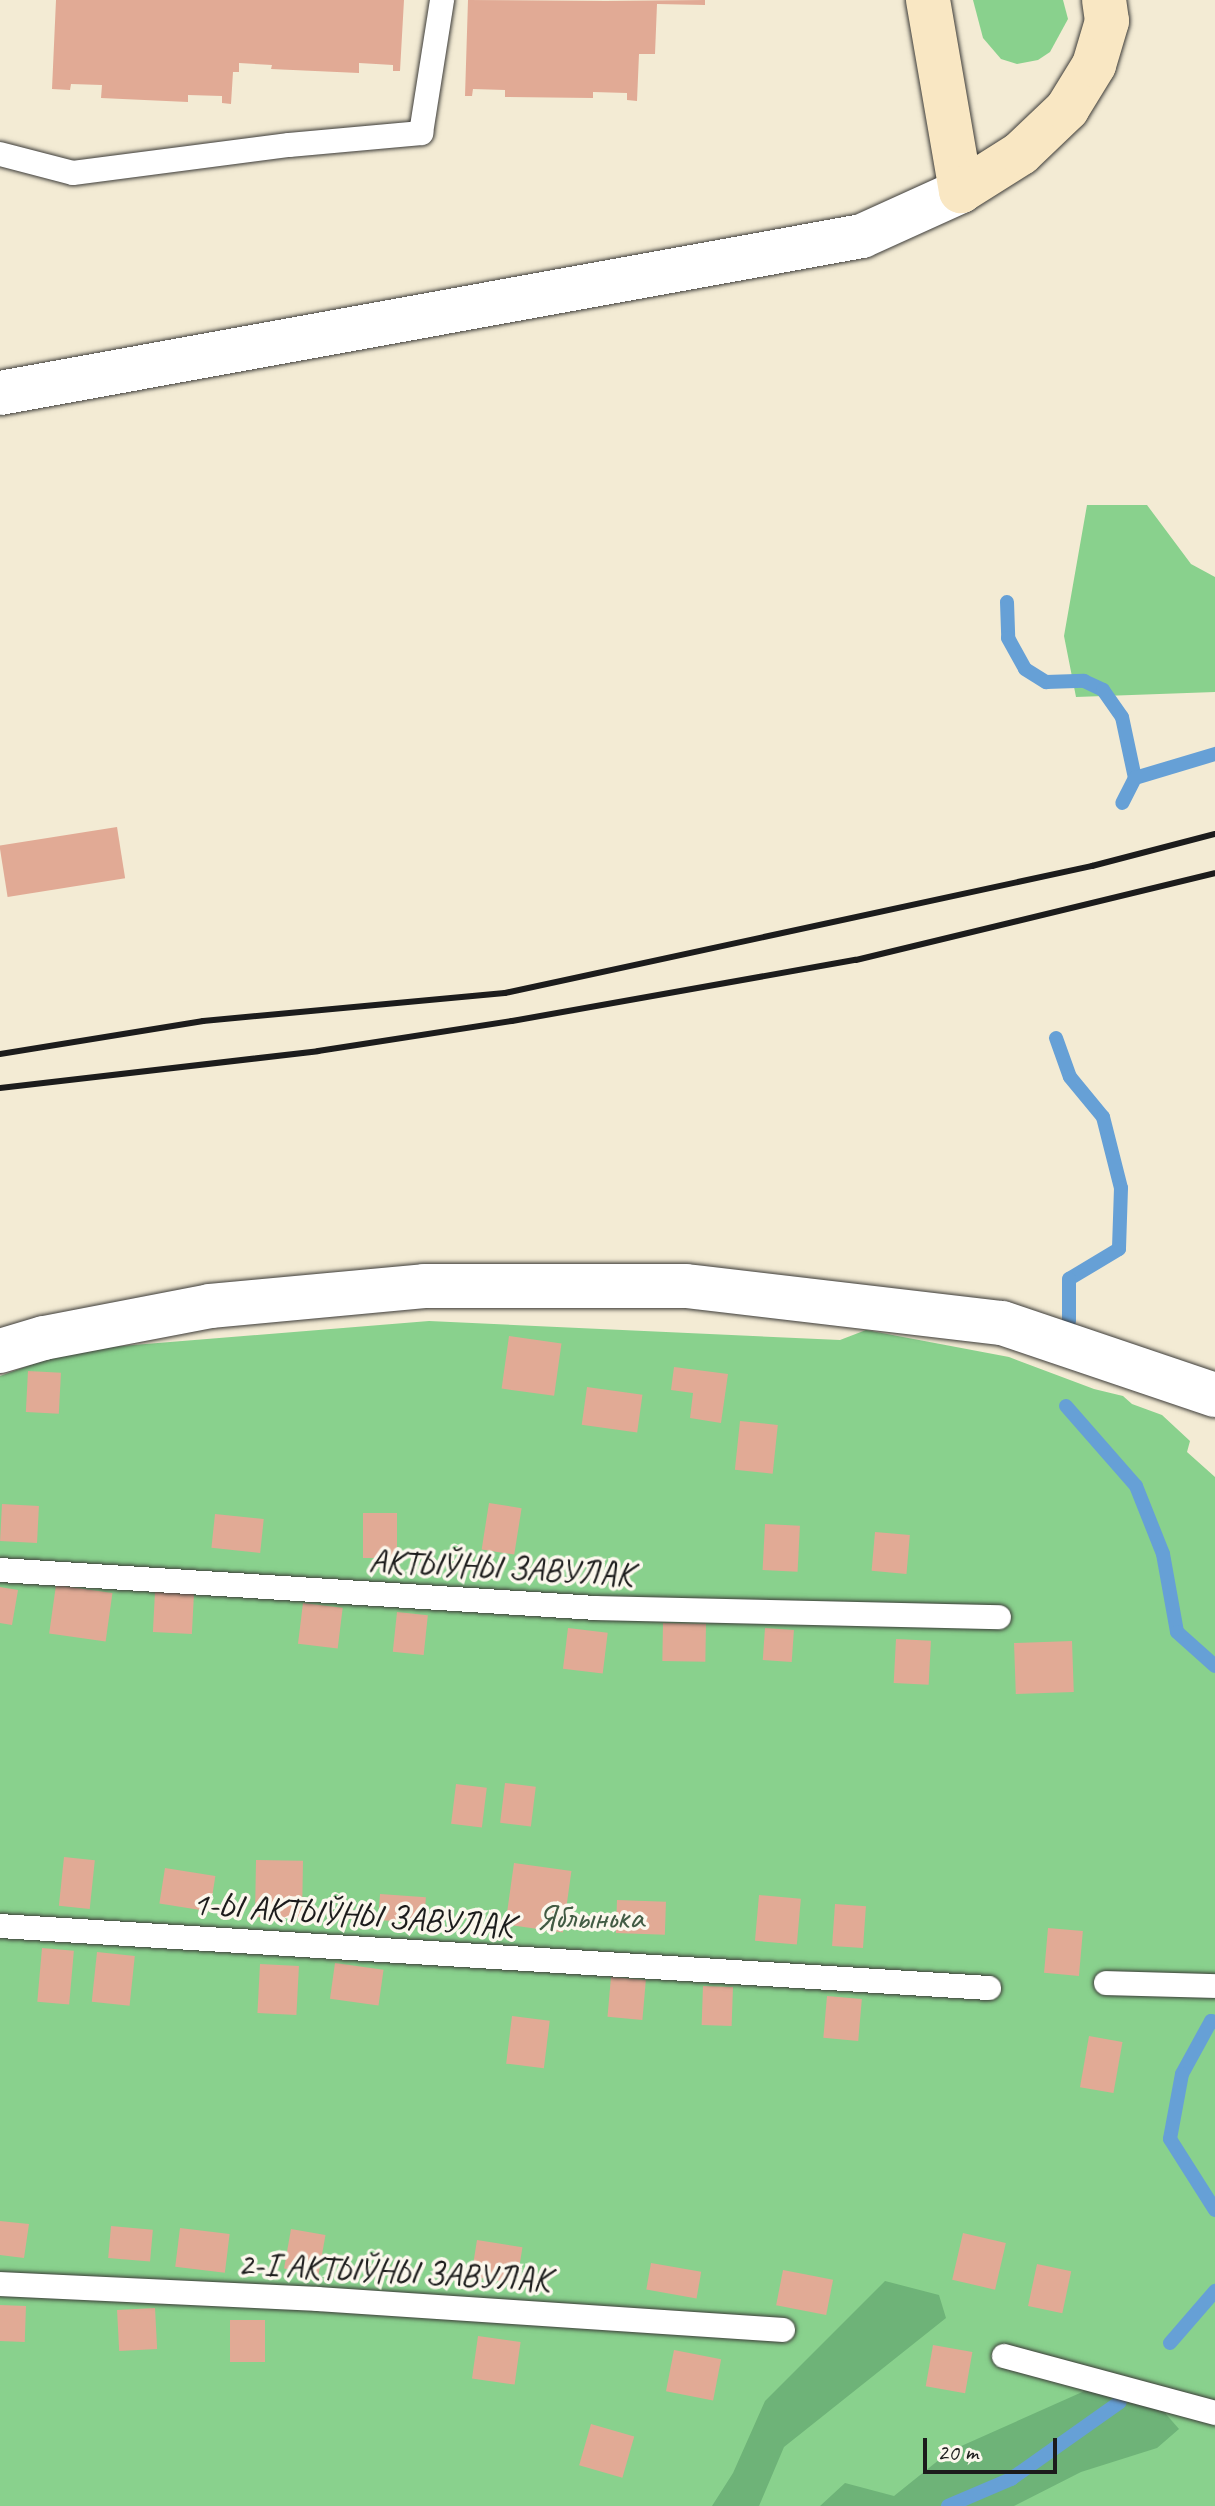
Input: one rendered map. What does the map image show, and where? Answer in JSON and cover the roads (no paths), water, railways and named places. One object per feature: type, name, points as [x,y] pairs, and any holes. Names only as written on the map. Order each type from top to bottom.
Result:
[{"type":"street","points":[[928,0],[961,191]]},
{"type":"street","points":[[0,393],[862,236],[961,191],[1021,153],[1067,109],[1094,65],[1107,21],[1104,0]]},
{"type":"street","points":[[0,1351],[44,1338],[226,1305],[424,1286],[686,1286],[1002,1323],[1215,1395]]},
{"type":"lane","points":[[0,154],[73,173],[289,145],[421,133],[442,0]]},
{"type":"lane","name":"АКТЫЎНЫ ЗАВУЛАК","points":[[0,1570],[595,1608],[999,1617]]},
{"type":"lane","name":"1-Ы АКТЫЎНЫ ЗАВУЛАК","points":[[0,1926],[989,1988]]},
{"type":"lane","points":[[1106,1983],[1215,1986]]},
{"type":"lane","name":"2-І АКТЫЎНЫ ЗАВУЛАК","points":[[0,2284],[318,2299],[783,2330]]},
{"type":"lane","points":[[1004,2356],[1215,2413]]},
{"type":"waterway","points":[[1007,602],[1008,638],[1025,669],[1046,682],[1084,681],[1103,690],[1122,717],[1135,778],[1122,803]]},
{"type":"waterway","points":[[1135,778],[1215,754]]},
{"type":"waterway","points":[[1056,1038],[1070,1077],[1103,1117],[1121,1188],[1119,1249],[1069,1279],[1069,1321]]},
{"type":"waterway","points":[[1066,1406],[1136,1486],[1163,1554],[1177,1632],[1215,1666]]},
{"type":"waterway","points":[[1215,2022],[1211,2021],[1182,2074],[1170,2139],[1215,2210]]},
{"type":"waterway","points":[[1170,2343],[1215,2291]]},
{"type":"waterway","points":[[948,2506],[1011,2479],[1120,2402]]},
{"type":"railway","points":[[0,1054],[203,1021],[505,993],[1092,866],[1215,834]]},
{"type":"railway","points":[[0,1088],[318,1051],[512,1021],[856,960],[1215,873]]},
{"type":"park label","name":"Яблынька","points":[[590,1917]]}]
